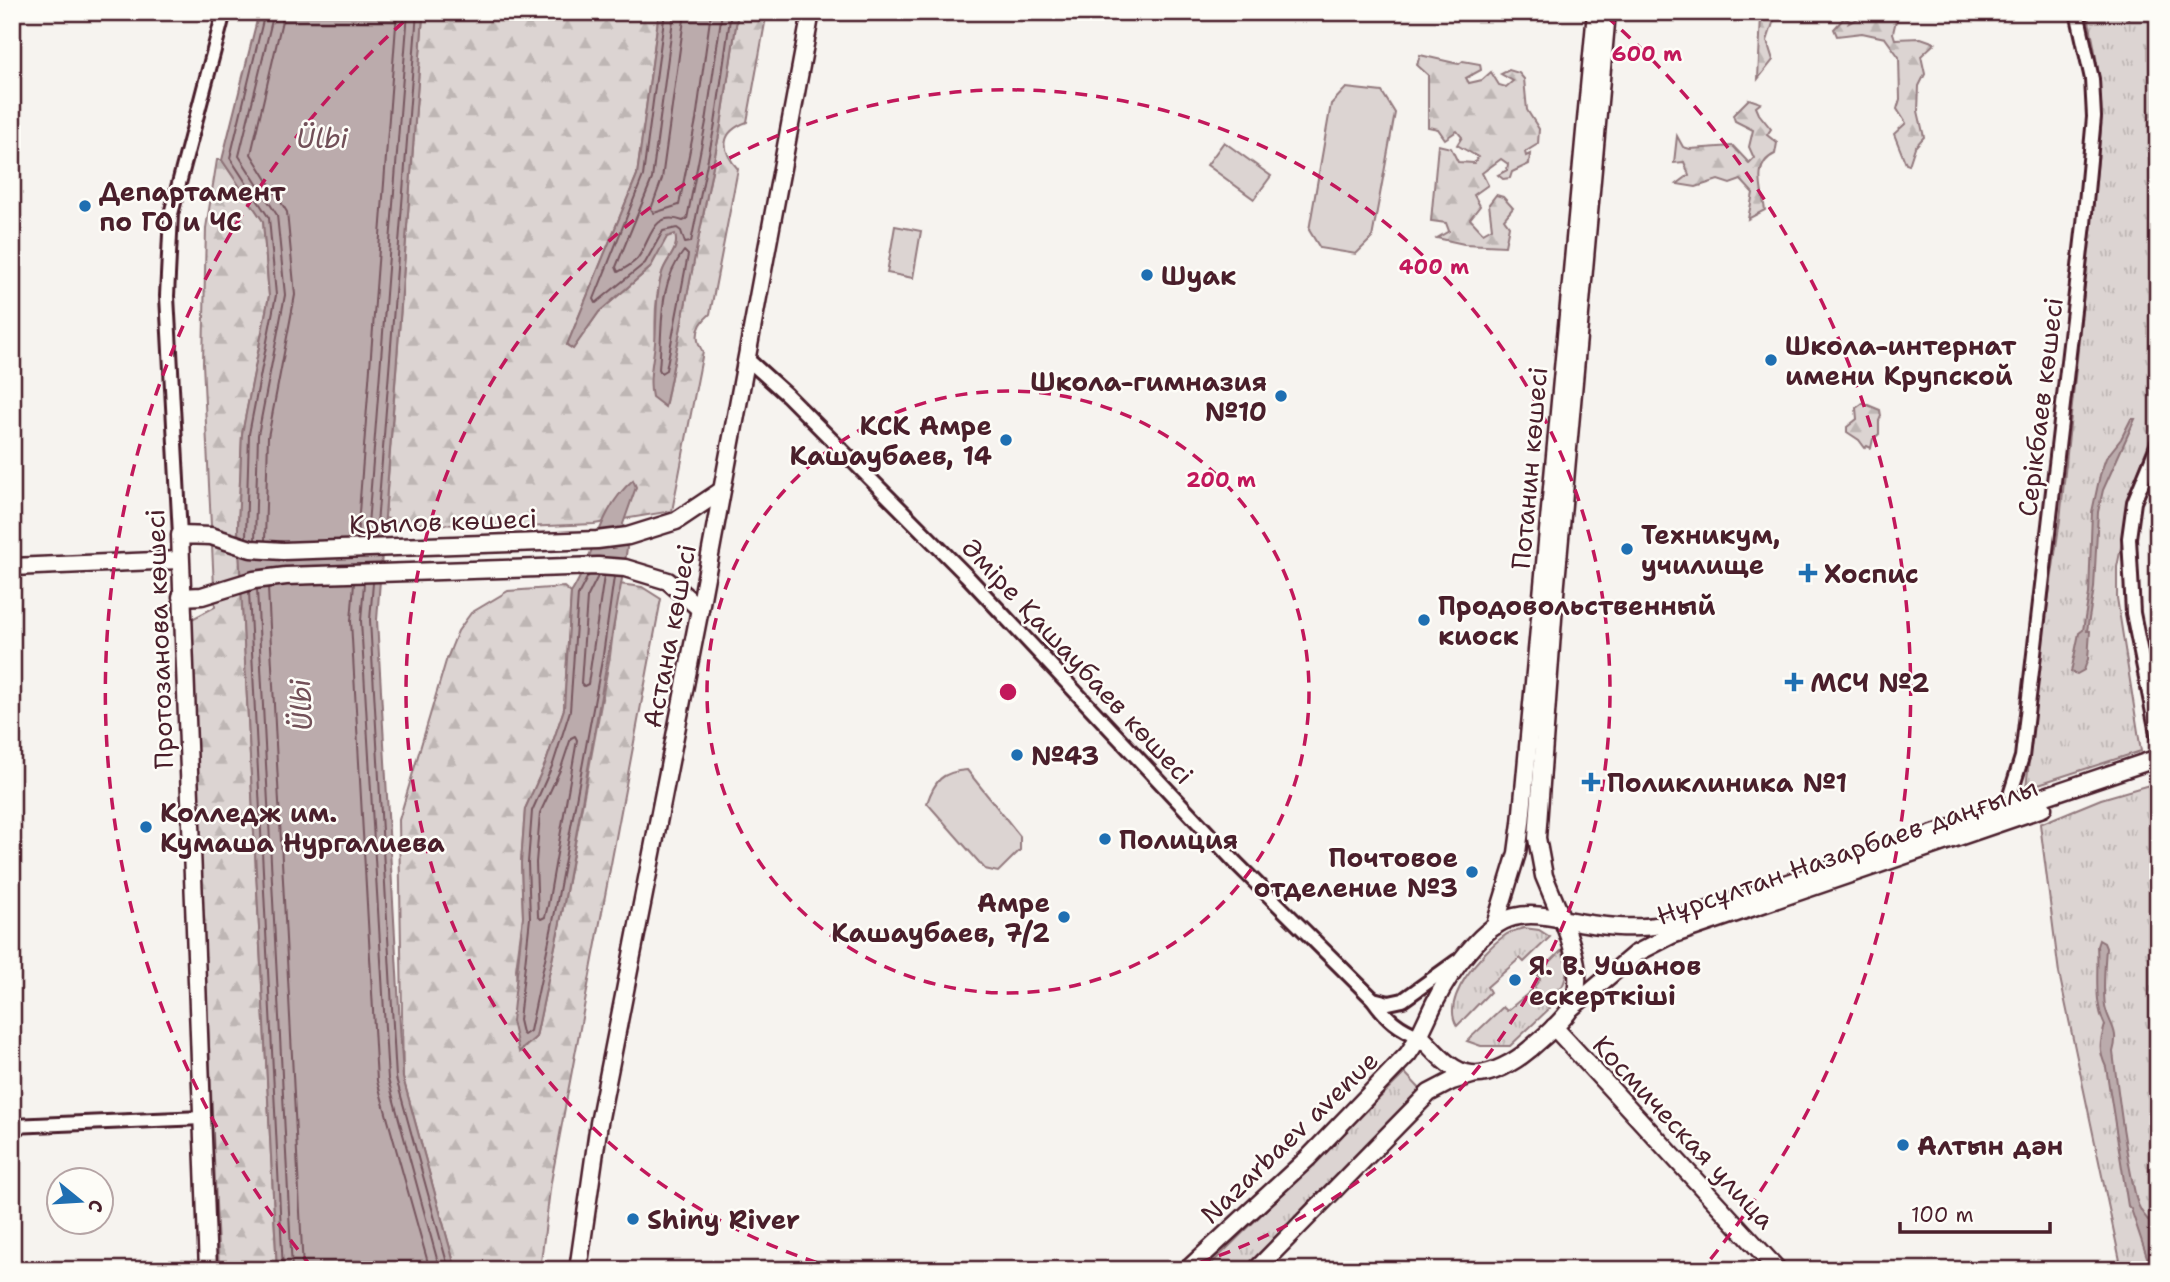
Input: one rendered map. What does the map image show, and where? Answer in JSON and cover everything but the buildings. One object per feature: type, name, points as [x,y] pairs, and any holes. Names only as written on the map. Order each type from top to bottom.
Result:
[{"type":"main road","name":"Астана көшесі","points":[[578,1270],[599,1123],[722,491],[811,12]]},
{"type":"main road","name":"Потанин көшесі","points":[[1495,925],[1517,853],[1521,823],[1596,12]]},
{"type":"main road","name":"Потанин көшесі","points":[[1562,919],[1544,876],[1537,838],[1555,592],[1607,12]]},
{"type":"main road","name":"Крылов көшесі","points":[[180,535],[211,536],[251,549],[284,551],[597,540],[628,536],[676,521],[722,491]]},
{"type":"main road","name":"Протозанова көшесі","points":[[180,535],[208,1270]]},
{"type":"main road","points":[[12,567],[180,560]]},
{"type":"main road","name":"Крылов көшесі","points":[[181,597],[210,594],[254,580],[286,576],[585,566],[625,568],[668,581],[699,609]]},
{"type":"main road","name":"Нұрсұлтан Назарбаев даңғылы","points":[[1495,925],[1514,917],[1544,916],[1613,928],[1667,924],[2157,763]]},
{"type":"main road","name":"Нұрсұлтан Назарбаев даңғылы","points":[[1472,1074],[1499,1068],[1518,1059],[1570,1009],[1635,954],[1672,935],[2025,807]]},
{"type":"main road","points":[[1562,919],[1577,963],[1576,988],[1570,1009]]},
{"type":"main road","points":[[1472,1074],[1456,1069],[1420,1037],[1436,999],[1470,951],[1495,925]]},
{"type":"main road","name":"Космическая улица","points":[[1554,1027],[1778,1270]]},
{"type":"main road","name":"Nazarbaev avenue","points":[[1187,1270],[1308,1158],[1408,1054],[1420,1037]]},
{"type":"main road","points":[[1256,1270],[1429,1093],[1472,1074]]},
{"type":"street","name":"Протозанова көшесі","points":[[180,535],[167,296],[171,214],[224,12]]},
{"type":"street","name":"Серікбаев көшесі","points":[[2025,807],[2011,792],[2022,757],[2094,117],[2092,79],[2077,12]]},
{"type":"street","name":"Әміре Қашаубаев көшесі","points":[[746,358],[787,395],[957,566],[1236,863],[1373,999],[1385,1016],[1420,1037]]},
{"type":"street","points":[[2158,444],[2134,502],[2129,538],[2133,613],[2158,738]]},
{"type":"street","points":[[2142,653],[2158,685]]},
{"type":"street","points":[[1373,999],[1389,1003],[1404,1000],[1470,951]]},
{"type":"street","points":[[12,1126],[202,1118]]},
{"type":"green space","points":[[426,12],[659,12],[637,175],[567,345],[573,349],[599,312],[650,268],[667,236],[675,234],[676,245],[664,267],[658,290],[655,323],[665,407],[721,125],[738,12],[767,12],[747,122],[732,131],[726,142],[728,155],[738,169],[710,314],[702,322],[697,336],[703,352],[672,511],[594,524],[524,527],[401,523],[385,518],[423,16]]},
{"type":"green space","points":[[1758,12],[1790,12],[1775,17],[1767,41],[1773,60],[1758,79],[1761,15]]},
{"type":"green space","points":[[1884,12],[1898,12],[1893,33],[1895,39],[1921,38],[1935,43],[1921,56],[1925,74],[1919,86],[1918,111],[1924,137],[1915,147],[1909,165],[1906,164],[1894,134],[1906,123],[1897,109],[1900,99],[1899,57],[1885,38],[1862,33],[1837,36],[1834,29],[1844,18],[1850,21],[1849,23],[1866,14],[1877,13],[1882,16]]},
{"type":"green space","points":[[2087,12],[2158,12],[2158,419],[2134,483],[2117,567],[2117,598],[2141,751],[2026,788],[2043,636],[2060,520],[2101,131],[2098,71]]},
{"type":"green space","points":[[1420,55],[1459,64],[1463,61],[1480,64],[1481,70],[1466,78],[1469,83],[1482,80],[1491,72],[1499,85],[1506,87],[1513,81],[1501,74],[1509,70],[1519,73],[1524,79],[1527,110],[1539,129],[1538,144],[1525,152],[1526,156],[1530,154],[1529,164],[1512,172],[1510,178],[1503,179],[1498,175],[1507,170],[1508,164],[1501,159],[1482,173],[1488,185],[1474,195],[1480,206],[1470,219],[1483,233],[1492,228],[1489,204],[1496,195],[1503,197],[1513,208],[1504,219],[1509,226],[1505,246],[1464,244],[1437,238],[1449,231],[1446,223],[1431,221],[1438,145],[1451,148],[1458,162],[1474,163],[1478,157],[1457,145],[1462,137],[1457,131],[1445,139],[1438,129],[1428,127],[1428,75],[1417,65]]},
{"type":"green space","points":[[1346,88],[1382,92],[1395,113],[1372,238],[1356,254],[1320,248],[1309,230],[1331,104]]},
{"type":"green space","points":[[1749,99],[1761,103],[1756,107],[1771,129],[1767,135],[1777,143],[1775,154],[1763,164],[1761,171],[1765,210],[1748,219],[1753,193],[1741,180],[1730,184],[1718,180],[1696,187],[1677,184],[1689,175],[1684,162],[1674,163],[1677,136],[1683,147],[1690,149],[1733,146],[1749,163],[1754,158],[1749,147],[1753,130],[1735,121],[1733,115]]},
{"type":"green space","points":[[1224,142],[1271,176],[1254,199],[1207,165]]},
{"type":"green space","points":[[217,160],[222,160],[263,221],[269,296],[242,434],[238,528],[277,1270],[219,1270],[190,620],[215,607],[203,363],[206,228]]},
{"type":"green space","points":[[895,226],[921,231],[913,278],[887,273]]},
{"type":"green space","points":[[1863,403],[1880,410],[1879,434],[1873,439],[1871,448],[1865,448],[1847,432],[1847,427],[1857,419],[1856,408]]},
{"type":"green space","points":[[619,584],[642,587],[661,599],[551,1182],[540,1270],[456,1270],[403,1078],[399,820],[446,661],[458,631],[471,613],[508,591],[564,587],[571,593],[564,709],[546,762],[525,809],[521,863],[523,917],[516,969],[520,1052],[536,1037],[610,656]]},
{"type":"green space","points":[[967,770],[1020,836],[1020,850],[998,872],[985,869],[927,803],[933,788],[945,775]]},
{"type":"green space","points":[[2156,783],[2158,1270],[2122,1270],[2059,973],[2040,824],[2101,799]]},
{"type":"green space","points":[[1524,928],[1539,930],[1550,937],[1524,962],[1520,958],[1487,987],[1490,992],[1457,1026],[1453,1015],[1454,1003],[1466,977],[1495,943],[1508,933]]},
{"type":"green space","points":[[1562,950],[1566,978],[1551,1003],[1534,987],[1540,979],[1537,975]]},
{"type":"green space","points":[[1532,990],[1550,1008],[1510,1046],[1481,1046],[1467,1041],[1503,1007],[1507,1011]]},
{"type":"green space","points":[[1405,1073],[1423,1092],[1242,1270],[1205,1270]]},
{"type":"water","name":"Ülbi","points":[[259,12],[426,12],[423,16],[377,620],[403,1078],[456,1270],[277,1270],[238,528],[242,434],[269,296],[263,221],[222,160]]},
{"type":"water","points":[[659,12],[738,12],[721,125],[665,407],[652,397],[651,377],[658,291],[664,268],[676,245],[675,234],[667,237],[650,268],[599,312],[573,349],[567,345],[637,175]]},
{"type":"water","points":[[2131,419],[2135,419],[2103,490],[2098,512],[2094,588],[2087,631],[2090,631],[2088,659],[2084,670],[2077,674],[2071,672],[2079,633],[2083,630],[2089,594],[2092,512],[2106,458],[2121,439]]},
{"type":"water","points":[[633,480],[636,487],[623,524],[627,548],[625,562],[563,908],[536,1037],[519,1052],[512,1021],[523,917],[521,863],[525,809],[546,762],[564,709],[571,593],[604,519],[621,492]]},
{"type":"water","points":[[2099,940],[2106,948],[2105,1004],[2115,1034],[2113,1052],[2132,1180],[2139,1207],[2157,1236],[2154,1257],[2151,1259],[2147,1257],[2128,1206],[2106,1067],[2101,1051],[2105,1025],[2098,997]]},
{"type":"waterway","points":[[2127,12],[2128,19]]},
{"type":"place","name":"Департамент по ГО и ЧС","points":[[85,206]]},
{"type":"place","name":"Шуак","points":[[1147,275]]},
{"type":"place","name":"Школа-интернат имени Крупской","points":[[1771,360]]},
{"type":"place","name":"Школа-гимназия №10","points":[[1281,396]]},
{"type":"place","name":"КСК Амре Кашаубаев, 14","points":[[1006,440]]},
{"type":"place","name":"Техникум, училище","points":[[1627,549]]},
{"type":"place","name":"Хоспис","points":[[1808,573]]},
{"type":"place","name":"Продовольственный киоск","points":[[1424,620]]},
{"type":"place","name":"МСЧ №2","points":[[1794,682]]},
{"type":"place","name":"№43","points":[[1017,755]]},
{"type":"place","name":"Поликлиника №1","points":[[1591,782]]},
{"type":"place","name":"Колледж им. Кумаша Нургалиева","points":[[146,827]]},
{"type":"place","name":"Полиция","points":[[1105,839]]},
{"type":"place","name":"Почтовое отделение №3","points":[[1472,872]]},
{"type":"place","name":"Амре Кашаубаев, 7/2","points":[[1064,917]]},
{"type":"place","name":"Я. В. Ушанов ескерткіші","points":[[1515,980]]},
{"type":"place","name":"Алтын дән","points":[[1903,1145]]},
{"type":"place","name":"Shiny River","points":[[633,1219]]}]
